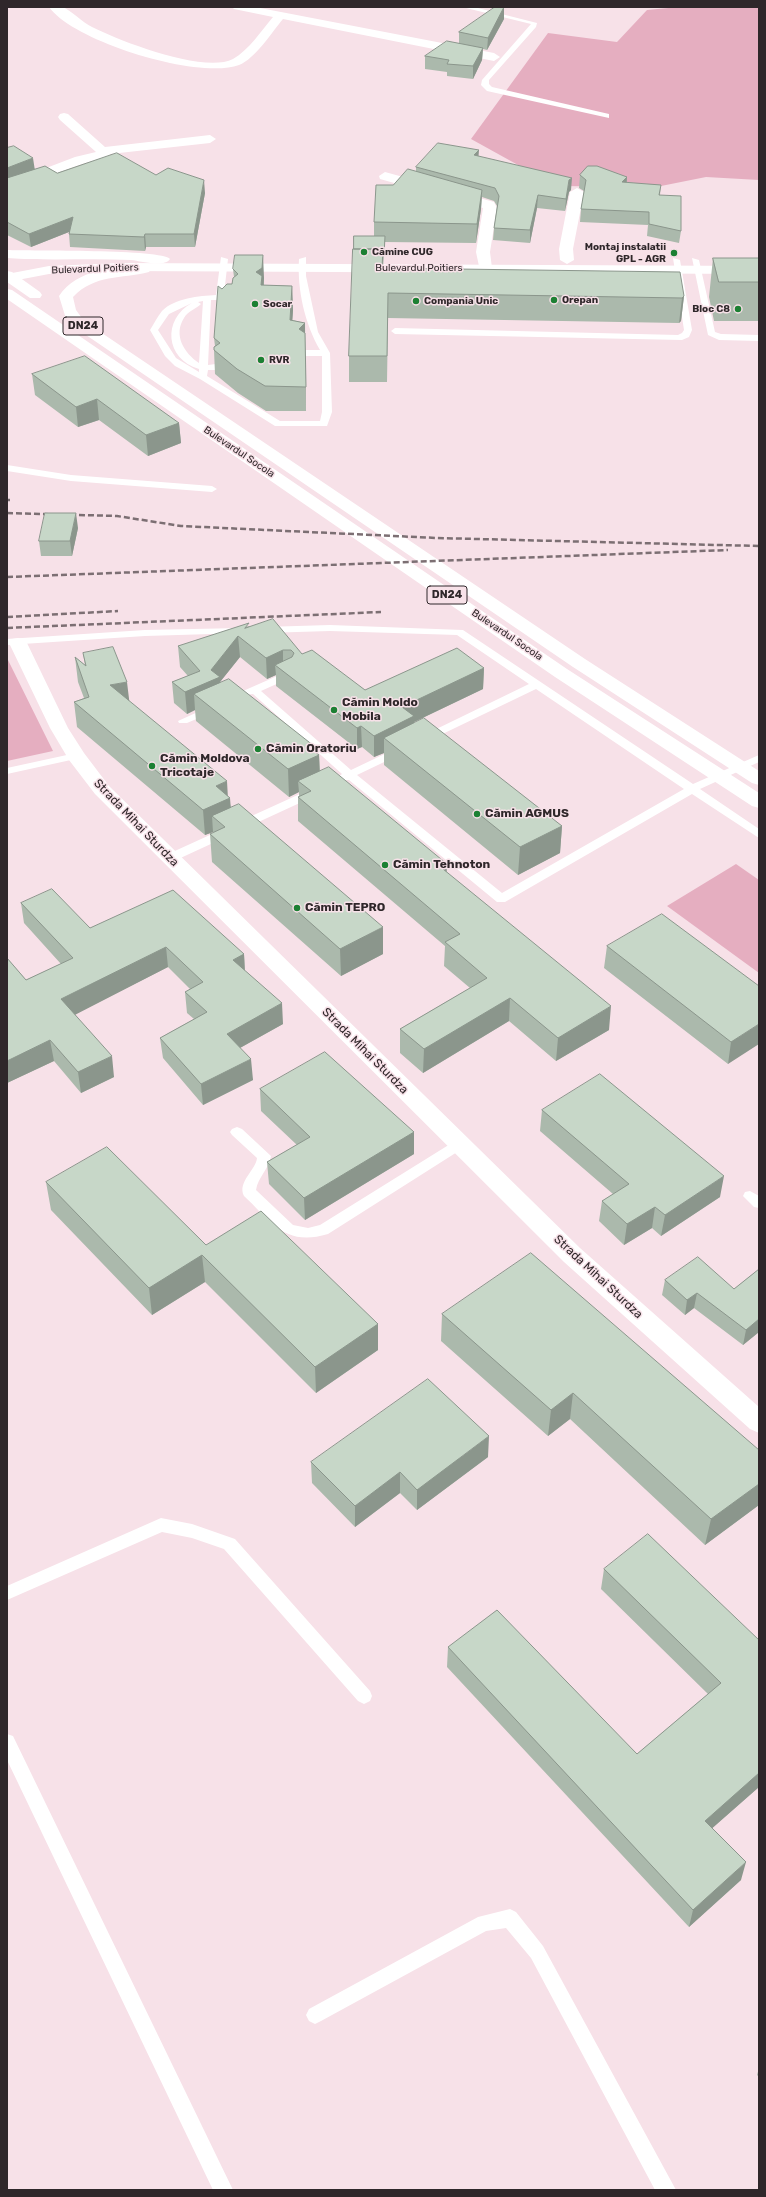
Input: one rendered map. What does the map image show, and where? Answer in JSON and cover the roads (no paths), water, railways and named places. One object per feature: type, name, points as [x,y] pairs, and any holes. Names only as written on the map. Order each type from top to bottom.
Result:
[{"type":"main road","points":[[55,7],[93,32],[167,60],[201,66],[217,66],[236,62],[280,16]]},
{"type":"main road","points":[[238,7],[494,57]]},
{"type":"main road","points":[[64,117],[102,151],[153,144],[210,139]]},
{"type":"main road","points":[[7,187],[80,160],[104,154],[102,151]]},
{"type":"main road","points":[[385,176],[489,205],[490,208],[484,252],[485,264]]},
{"type":"main road","points":[[567,260],[566,249],[577,192]]},
{"type":"main road","points":[[7,254],[36,256],[131,256],[161,263]]},
{"type":"main road","name":"Bulevardul Poitiers","points":[[485,264],[567,260],[677,265]]},
{"type":"main road","name":"Bulevardul Poitiers","points":[[8,274],[161,263],[696,265],[759,261]]},
{"type":"main road","points":[[80,325],[68,310],[66,296],[74,285],[90,278],[117,270],[161,263]]},
{"type":"main road","name":"Bulevardul Poitiers","points":[[696,265],[759,270]]},
{"type":"main road","name":"DN24","points":[[8,274],[80,325]]},
{"type":"main road","name":"Bulevardul Socola","points":[[7,293],[561,673],[759,802]]},
{"type":"main road","name":"Bulevardul Socola","points":[[80,325],[579,663],[759,780]]},
{"type":"main road","name":"Strada Mihai Sturdza","points":[[12,642],[76,756],[102,790],[572,1254],[759,1422]]},
{"type":"lane","points":[[465,7],[534,24],[534,26],[486,80],[486,85],[490,89],[606,116]]},
{"type":"lane","points":[[203,377],[213,298],[224,263]]},
{"type":"lane","points":[[234,296],[213,298],[176,305],[164,314],[154,330],[164,350],[177,366],[203,377],[278,424],[324,424],[326,412],[326,353],[314,332],[302,296],[302,264]]},
{"type":"lane","points":[[395,331],[679,338],[686,335],[688,330],[677,265]]},
{"type":"lane","points":[[696,265],[711,333],[719,338],[759,338]]},
{"type":"lane","points":[[213,298],[189,307],[180,316],[174,326],[175,336],[180,349],[187,359],[198,366],[216,367]]},
{"type":"lane","points":[[213,298],[223,308]]},
{"type":"lane","points":[[305,353],[326,353]]},
{"type":"lane","points":[[7,468],[71,478],[212,489]]},
{"type":"lane","points":[[12,642],[168,632],[330,628],[459,632],[759,834]]},
{"type":"lane","points":[[240,696],[288,675]]},
{"type":"lane","points":[[336,781],[538,684]]},
{"type":"lane","points":[[254,690],[350,775],[501,900],[692,789],[759,758]]},
{"type":"lane","points":[[183,721],[218,706]]},
{"type":"lane","points":[[7,770],[76,756]]},
{"type":"lane","points":[[170,858],[322,788]]},
{"type":"lane","points":[[237,1132],[264,1156],[264,1164],[250,1180],[249,1192],[289,1230],[308,1233],[323,1230],[460,1144]]},
{"type":"lane","points":[[7,1593],[161,1525],[192,1531],[229,1544],[364,1696]]},
{"type":"lane","points":[[7,1742],[223,2190]]},
{"type":"lane","points":[[315,2015],[484,1923],[510,1918],[536,1952],[666,2190]]},
{"type":"railway","points":[[7,513],[117,516],[181,526],[437,538],[759,546]]},
{"type":"railway","points":[[7,577],[728,550]]},
{"type":"railway","points":[[7,617],[118,611]]},
{"type":"railway","points":[[7,628],[381,612]]},
{"type":"place","name":"Cămine CUG","points":[[364,252]]},
{"type":"place","name":"Montaj instalatii GPL - AGR","points":[[674,253]]},
{"type":"place","name":"Orepan","points":[[554,300]]},
{"type":"place","name":"Compania Unic","points":[[416,301]]},
{"type":"place","name":"Socar","points":[[255,304]]},
{"type":"place","name":"Bloc C8","points":[[738,309]]},
{"type":"place","name":"RVR","points":[[261,360]]},
{"type":"place","name":"Cămin Moldo Mobila","points":[[334,710]]},
{"type":"place","name":"Cămin Oratoriu","points":[[258,749]]},
{"type":"place","name":"Cămin Moldova Tricotaje","points":[[152,766]]},
{"type":"place","name":"Cămin AGMUS","points":[[477,814]]},
{"type":"place","name":"Cămin Tehnoton","points":[[385,865]]},
{"type":"place","name":"Cămin TEPRO","points":[[297,908]]}]
